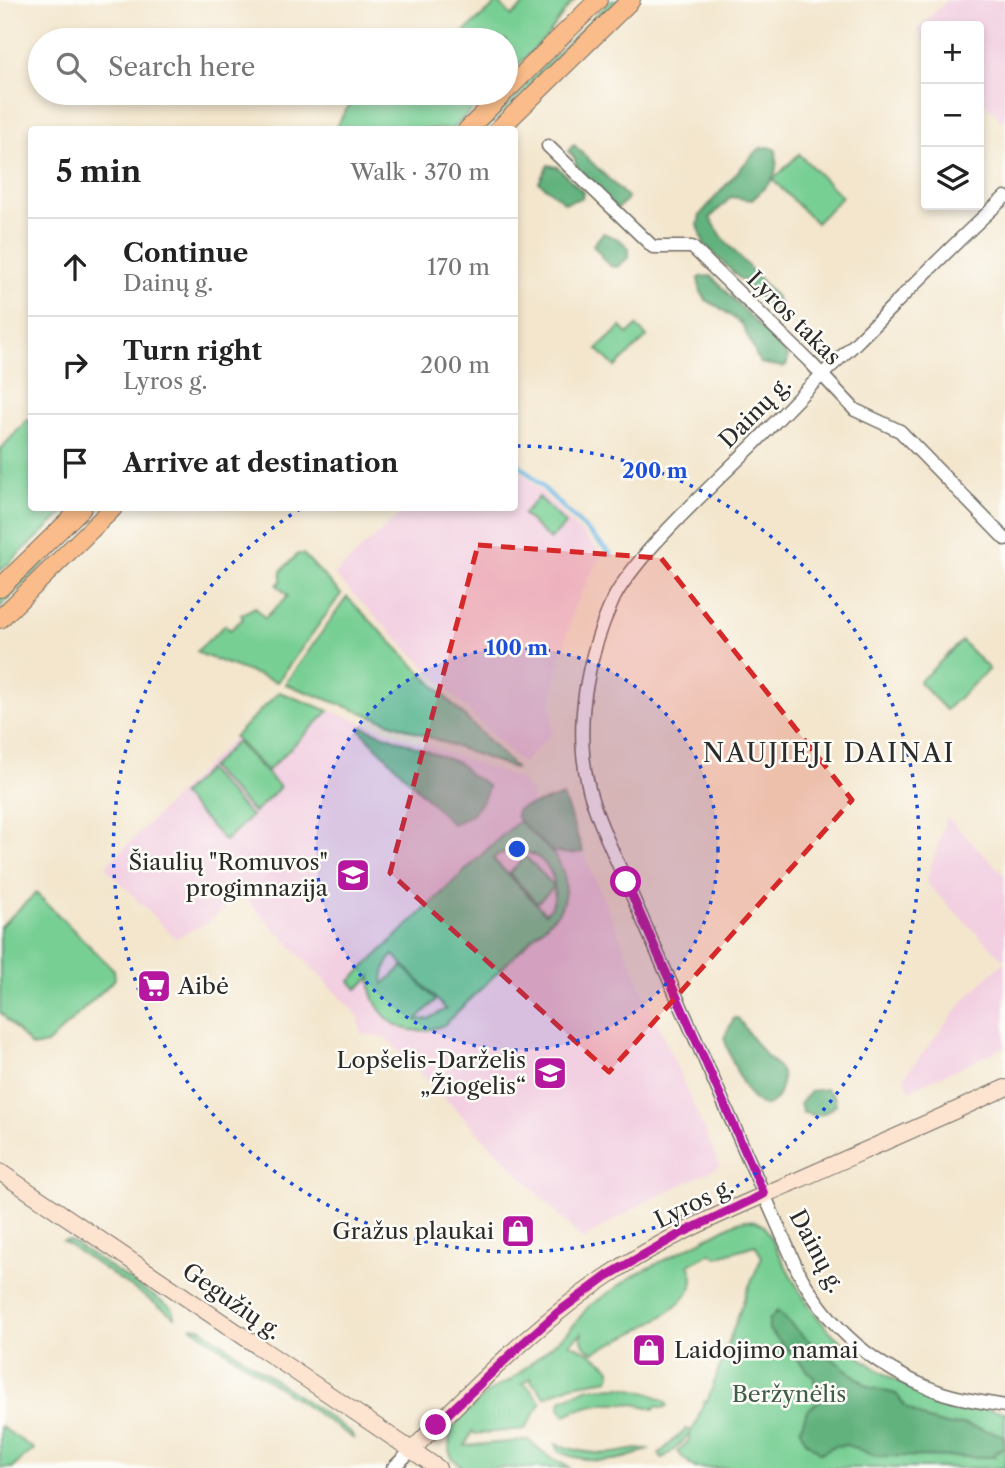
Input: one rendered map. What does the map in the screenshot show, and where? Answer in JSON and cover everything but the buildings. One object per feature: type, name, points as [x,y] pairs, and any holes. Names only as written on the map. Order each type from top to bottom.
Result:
[{"type":"main road","points":[[518,79],[598,0]]},
{"type":"main road","points":[[502,126],[631,0]]},
{"type":"main road","points":[[471,126],[492,105]]},
{"type":"main road","points":[[0,588],[79,511]]},
{"type":"main road","points":[[0,619],[110,511]]},
{"type":"street","name":"Lyros takas","points":[[548,146],[653,247],[692,247],[822,374],[855,410],[900,431],[1005,539]]},
{"type":"street","name":"Dainų g.","points":[[1005,197],[700,496],[657,541],[625,580],[601,629],[594,653],[583,712],[582,741],[589,789],[599,818],[807,1288],[851,1341],[894,1371],[939,1392],[1005,1406]]},
{"type":"street","name":"Lyros g.","points":[[412,1450],[513,1352],[583,1293],[643,1254],[764,1194],[1005,1088]]},
{"type":"street","name":"Gegužių g.","points":[[0,1172],[439,1468]]},
{"type":"street","points":[[393,1468],[412,1450]]},
{"type":"highlighted area","points":[[478,545],[661,558],[852,800],[609,1072],[390,873]]},
{"type":"shaded area","points":[[947,0],[1005,0],[1005,124],[984,102],[984,21],[926,21]]},
{"type":"shaded area","points":[[518,468],[602,554],[575,605],[570,621],[551,702],[552,734],[522,764],[334,575],[403,511],[518,511]]},
{"type":"shaded area","name":"Šiaulių \"Romuvos\" progimnazija","points":[[279,692],[520,779],[530,792],[533,804],[563,796],[586,859],[720,1166],[648,1201],[583,1240],[386,1038],[361,1034],[359,1017],[240,893],[207,923],[175,938],[107,869],[107,865]]},
{"type":"shaded area","points":[[947,817],[1005,876],[1005,961],[927,884]]},
{"type":"shaded area","points":[[1005,961],[1005,1047],[908,1091],[904,1077],[967,997]]},
{"type":"green space","points":[[529,0],[575,0],[547,36],[518,65],[518,28],[469,28],[498,2],[512,16]]},
{"type":"green space","points":[[611,0],[618,0],[518,98],[518,92]]},
{"type":"green space","points":[[350,105],[477,105],[455,126],[337,126]]},
{"type":"green space","points":[[504,105],[511,105],[489,126],[483,126]]},
{"type":"green space","points":[[574,145],[628,198],[617,209],[577,168],[574,157],[568,151]]},
{"type":"green space","points":[[769,147],[776,150],[777,159],[775,173],[769,184],[752,200],[731,197],[710,218],[725,241],[776,297],[779,303],[776,310],[772,310],[704,244],[698,225],[700,215],[755,152]]},
{"type":"green space","points":[[799,154],[842,197],[816,223],[773,180]]},
{"type":"green space","points":[[548,165],[557,167],[583,192],[582,198],[565,203],[539,182]]},
{"type":"green space","points":[[603,233],[619,239],[629,248],[629,257],[617,267],[610,266],[593,245]]},
{"type":"green space","points":[[711,276],[788,356],[787,364],[783,367],[760,363],[742,324],[706,300],[701,292],[698,279]]},
{"type":"green space","points":[[637,326],[647,337],[615,367],[597,349],[621,327],[628,334]]},
{"type":"green space","points":[[28,420],[28,511],[65,511],[0,571],[0,450]]},
{"type":"green space","points":[[539,497],[566,524],[550,540],[523,514]]},
{"type":"green space","points":[[90,511],[98,511],[0,607],[0,598]]},
{"type":"green space","points":[[298,554],[303,554],[341,594],[277,682],[197,651],[225,625],[230,630],[243,619],[241,615],[255,607],[265,618],[288,596],[277,585],[281,581],[281,571]]},
{"type":"green space","points":[[347,597],[516,769],[285,684]]},
{"type":"green space","points":[[962,641],[989,669],[946,710],[919,682]]},
{"type":"green space","points":[[279,692],[329,711],[267,771],[234,737]]},
{"type":"green space","points":[[361,727],[459,763],[470,775],[488,787],[483,799],[470,815],[452,824],[361,731]]},
{"type":"green space","points":[[236,742],[280,787],[254,813],[210,768]]},
{"type":"green space","points":[[207,770],[251,816],[225,841],[181,795]]},
{"type":"green space","points":[[563,796],[583,852],[552,852],[516,815],[517,810],[523,807]]},
{"type":"green space","points":[[519,821],[550,850],[563,871],[565,883],[559,912],[444,1025],[415,1031],[402,1028],[387,1018],[376,1003],[371,977],[357,989],[350,981]],"holes":[[[508,851],[532,854],[549,869],[554,886],[526,857],[509,873],[537,903],[554,887],[553,902],[545,913],[493,859]],[[394,955],[446,1009],[428,1019],[416,1020],[436,1000],[403,966],[383,985],[385,969]]]},
{"type":"green space","points":[[36,893],[114,970],[115,979],[47,1044],[32,1047],[0,1012],[0,927]]},
{"type":"green space","points":[[734,1018],[738,1018],[781,1072],[782,1084],[778,1095],[766,1105],[758,1103],[743,1084],[724,1038]]},
{"type":"green space","points":[[826,1089],[835,1098],[836,1105],[820,1115],[802,1112],[800,1103],[811,1091]]},
{"type":"green space","name":"Beržynėlis","points":[[745,1220],[764,1226],[816,1315],[833,1335],[866,1361],[901,1384],[923,1394],[958,1404],[1005,1412],[1005,1468],[695,1468],[677,1452],[689,1440],[690,1433],[662,1459],[659,1454],[686,1429],[691,1431],[704,1401],[707,1402],[762,1257],[755,1245],[717,1257],[711,1253],[689,1264],[693,1279],[686,1295],[664,1315],[633,1333],[593,1352],[584,1344],[582,1333],[569,1344],[590,1353],[606,1365],[611,1372],[609,1379],[572,1385],[545,1397],[531,1378],[522,1384],[527,1385],[541,1403],[525,1429],[475,1434],[472,1431],[465,1446],[529,1440],[544,1454],[570,1468],[463,1468],[452,1458],[449,1450],[450,1436],[459,1420],[490,1391],[511,1380],[569,1331],[588,1307],[633,1276]]},
{"type":"green space","points":[[67,1240],[173,1309],[175,1317],[63,1241]]},
{"type":"green space","points":[[777,1311],[803,1336],[869,1387],[896,1394],[907,1408],[928,1420],[950,1426],[963,1424],[1003,1435],[1005,1448],[995,1452],[993,1457],[875,1456],[847,1445],[834,1446],[821,1453],[806,1441],[800,1430],[807,1411],[819,1401],[813,1376],[769,1330],[769,1320]]},
{"type":"green space","points":[[191,1327],[200,1328],[339,1424],[351,1433],[354,1439]]},
{"type":"green space","points":[[620,1387],[655,1396],[666,1402],[667,1406],[656,1406],[654,1409],[609,1403],[565,1415],[560,1408],[561,1400],[589,1388]]},
{"type":"green space","points":[[0,1426],[34,1449],[12,1468],[0,1468]]},
{"type":"green space","points":[[556,1444],[599,1453],[648,1449],[604,1461],[570,1456],[559,1452]]},
{"type":"waterway","points":[[518,463],[611,554]]},
{"type":"place","name":"Šiaulių \"Romuvos\" progimnazija","points":[[353,875]]},
{"type":"place","name":"Aibė","points":[[154,986]]},
{"type":"place","name":"Lopšelis-Darželis „Žiogelis“","points":[[550,1073]]},
{"type":"place","name":"Gražus plaukai","points":[[518,1231]]},
{"type":"place","name":"Laidojimo namai","points":[[649,1350]]},
{"type":"district","name":"NAUJIEJI DAINAI","points":[[829,753]]},
{"type":"route","points":[[436,1425],[557,1313],[607,1276],[680,1234],[764,1194],[626,882]]}]
